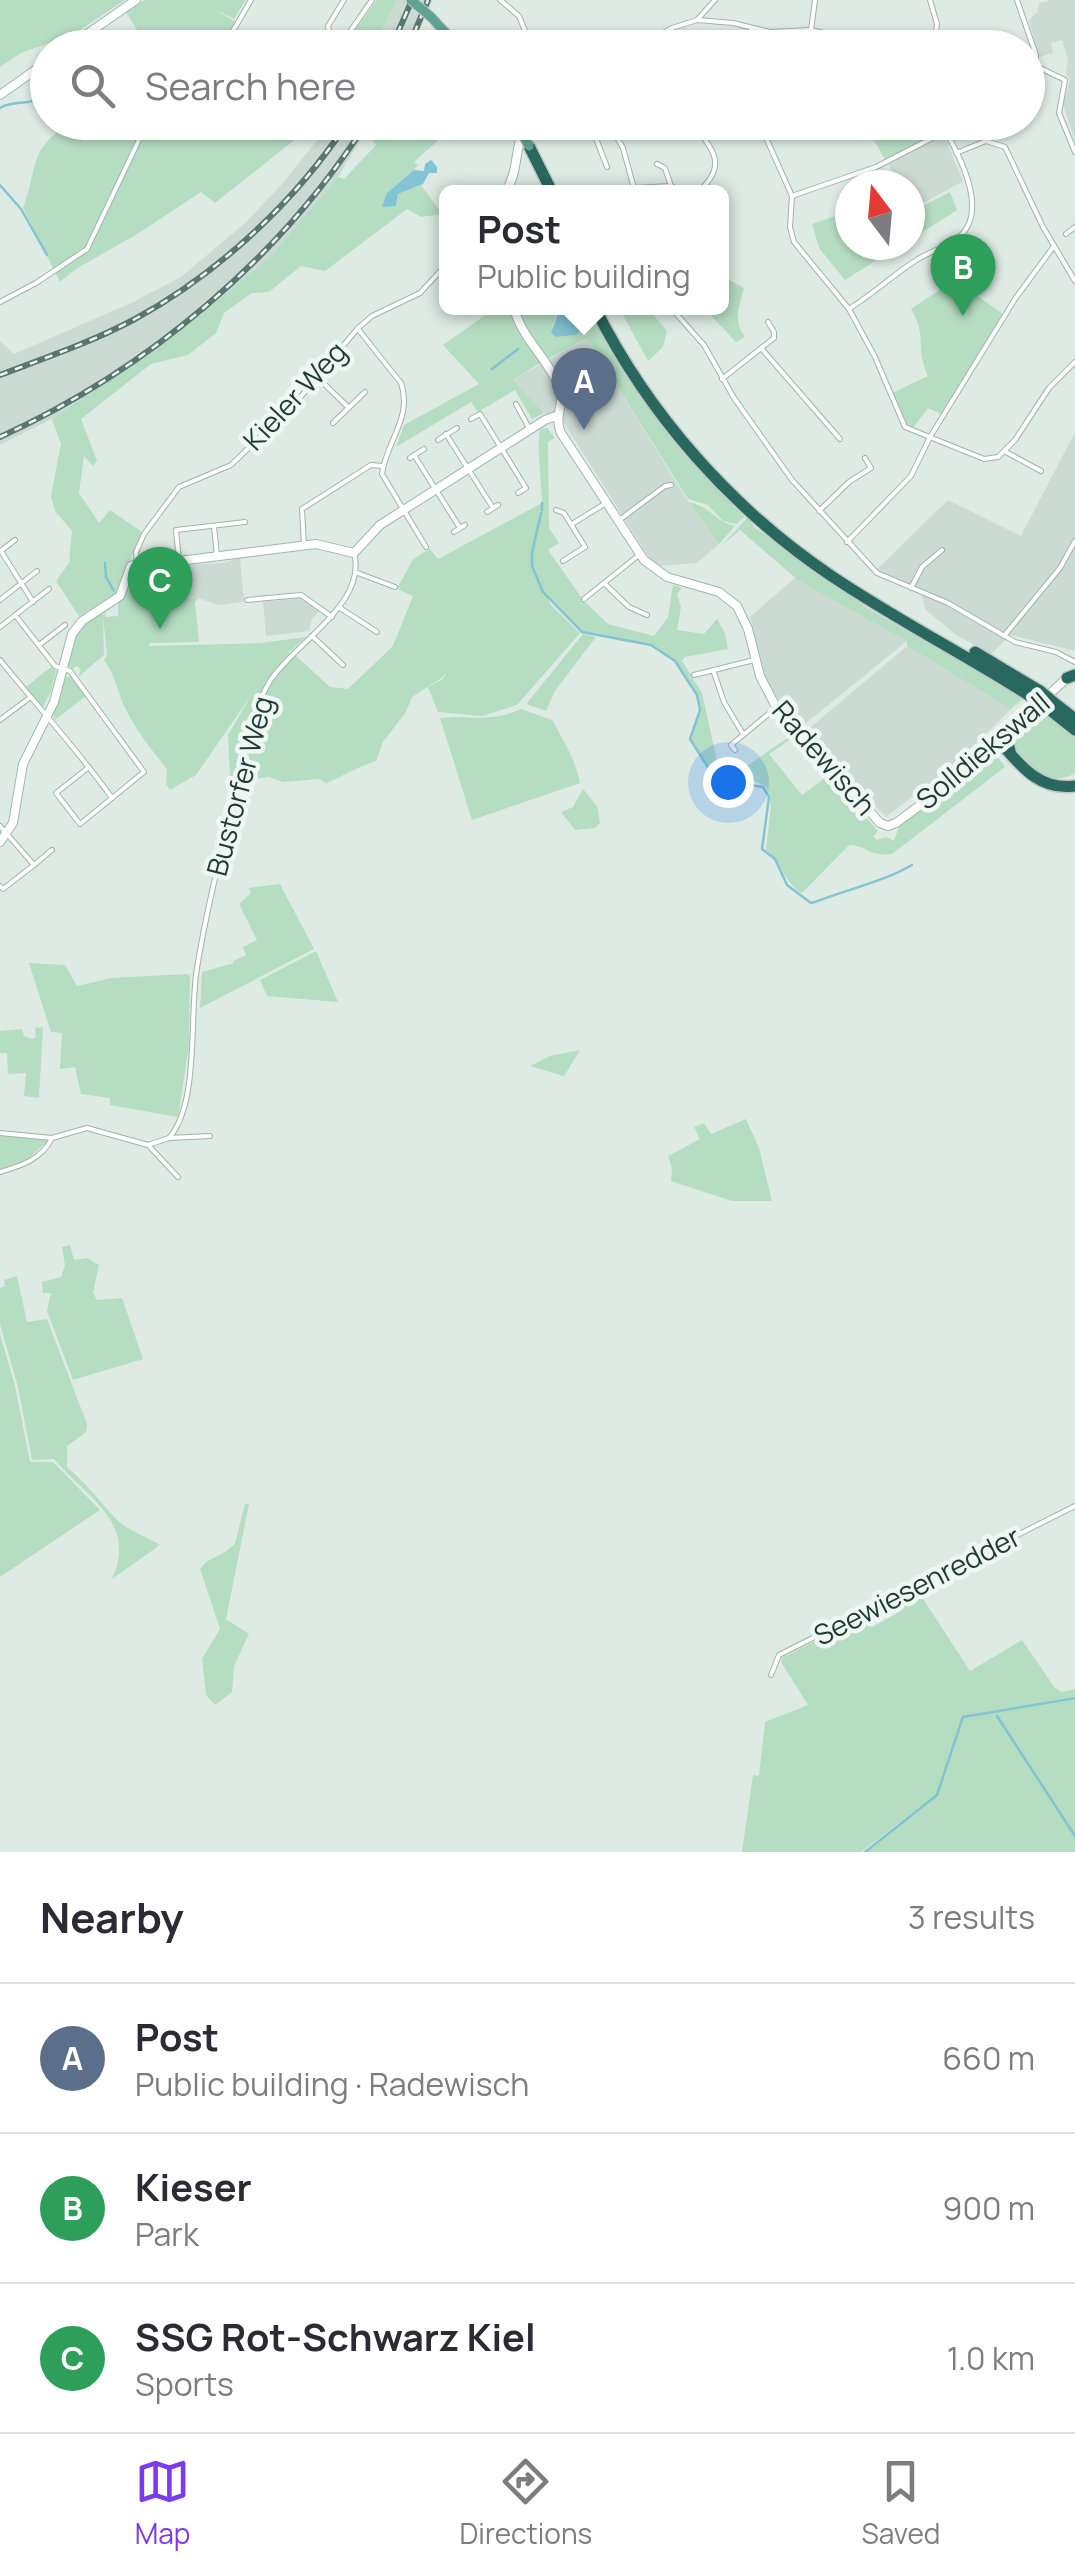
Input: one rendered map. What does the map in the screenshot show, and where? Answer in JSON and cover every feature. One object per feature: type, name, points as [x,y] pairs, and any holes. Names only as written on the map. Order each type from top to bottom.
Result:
[{"type":"highway","points":[[524,143],[541,185]]},
{"type":"highway","points":[[524,143],[548,185]]},
{"type":"highway","points":[[600,315],[630,370],[671,427],[726,488],[769,528],[850,588],[1036,694]]},
{"type":"highway","points":[[607,315],[662,403],[712,465],[757,509],[840,573],[1036,694],[1073,726]]},
{"type":"highway","points":[[1012,755],[1008,743],[1013,728]]},
{"type":"highway","points":[[999,741],[1029,774],[1048,784],[1075,786]]},
{"type":"highway","points":[[1048,784],[1075,778]]},
{"type":"main road","points":[[411,0],[443,30]]},
{"type":"street","points":[[93,30],[136,0]]},
{"type":"street","points":[[234,30],[251,0]]},
{"type":"street","points":[[329,30],[344,0]]},
{"type":"street","points":[[352,30],[372,0]]},
{"type":"street","points":[[500,0],[519,16],[525,30]]},
{"type":"street","points":[[697,20],[715,0]]},
{"type":"street","points":[[811,30],[815,0]]},
{"type":"street","points":[[930,0],[936,30]]},
{"type":"street","points":[[1017,0],[1027,30]]},
{"type":"street","points":[[668,30],[697,20],[759,30]]},
{"type":"street","points":[[1045,70],[1061,76],[1066,84],[1059,113],[1075,152]]},
{"type":"street","points":[[0,95],[30,74]]},
{"type":"street","points":[[0,302],[36,284],[86,248],[138,140]]},
{"type":"street","points":[[521,140],[524,143]]},
{"type":"street","points":[[509,185],[525,140]]},
{"type":"street","points":[[597,140],[607,166]]},
{"type":"street","points":[[619,140],[634,185]]},
{"type":"street","points":[[705,185],[714,175],[716,160],[707,140]]},
{"type":"street","points":[[766,140],[792,196],[790,228],[794,242],[848,309],[875,357],[905,427],[984,459],[1006,452],[1049,388],[1075,362]]},
{"type":"street","points":[[792,196],[876,167],[928,140]]},
{"type":"street","points":[[848,309],[968,227],[972,195],[950,140]]},
{"type":"street","points":[[956,154],[986,141],[1005,147],[1075,281]]},
{"type":"street","points":[[657,164],[664,168],[670,185]]},
{"type":"street","points":[[1066,234],[1075,228]]},
{"type":"street","points":[[847,542],[910,476],[1015,299],[1054,246]]},
{"type":"street","name":"Kieler Weg","points":[[0,842],[18,804],[23,764],[48,717],[72,634],[78,625],[120,596],[131,566],[137,562],[136,552],[144,534],[178,487],[231,464],[318,377],[358,328],[372,316],[420,293],[439,273]]},
{"type":"street","points":[[137,562],[322,545],[354,553],[380,525],[402,510],[530,430],[556,419],[561,396],[558,385],[519,315]]},
{"type":"street","points":[[677,315],[704,345],[763,442],[819,511],[878,572],[948,602],[1025,646],[1060,653],[1075,662]]},
{"type":"street","points":[[722,379],[774,338],[768,322]]},
{"type":"street","points":[[358,328],[401,383],[402,418],[383,466],[384,481],[426,547]]},
{"type":"street","points":[[761,348],[840,439]]},
{"type":"street","points":[[318,377],[348,408]]},
{"type":"street","points":[[333,423],[365,392]]},
{"type":"street","points":[[516,404],[530,430]]},
{"type":"street","points":[[471,419],[480,414],[526,488],[518,492]]},
{"type":"street","name":"Radewisch","points":[[556,419],[639,555],[661,574],[712,588],[730,598],[746,621],[754,660],[777,707],[880,822],[888,826]]},
{"type":"street","points":[[438,440],[457,428]]},
{"type":"street","points":[[446,434],[493,508]]},
{"type":"street","points":[[424,449],[412,456],[460,528]]},
{"type":"street","points":[[1006,452],[1041,471]]},
{"type":"street","points":[[819,511],[848,482],[871,468],[865,458]]},
{"type":"street","points":[[304,546],[302,509],[371,465],[383,466]]},
{"type":"street","points":[[618,521],[665,486],[671,486]]},
{"type":"street","points":[[572,524],[606,502]]},
{"type":"street","points":[[556,510],[562,510],[588,545],[563,562]]},
{"type":"street","points":[[178,560],[176,530],[245,522]]},
{"type":"street","points":[[214,526],[217,556]]},
{"type":"street","points":[[14,540],[0,551],[32,602]]},
{"type":"street","points":[[1004,636],[1060,568],[1075,542]]},
{"type":"street","points":[[911,588],[922,567],[942,550]]},
{"type":"street","name":"Bustorfer Weg","points":[[169,1138],[182,1116],[194,1035],[196,973],[210,896],[256,712],[272,676],[340,608],[355,572],[354,553]]},
{"type":"street","points":[[584,599],[639,555]]},
{"type":"street","points":[[0,600],[37,571]]},
{"type":"street","points":[[355,572],[395,587]]},
{"type":"street","points":[[604,583],[629,607],[647,615]]},
{"type":"street","points":[[0,627],[49,589]]},
{"type":"street","points":[[247,600],[301,595],[332,617]]},
{"type":"street","points":[[340,608],[377,632]]},
{"type":"street","points":[[15,615],[55,666],[70,671],[144,772],[80,824],[56,793],[89,767]]},
{"type":"street","points":[[39,645],[65,625]]},
{"type":"street","points":[[312,636],[343,665]]},
{"type":"street","points":[[0,660],[112,798]]},
{"type":"street","points":[[694,675],[754,660]]},
{"type":"street","points":[[0,674],[7,668]]},
{"type":"street","points":[[713,670],[724,702],[742,734]]},
{"type":"street","name":"Solldiekswall","points":[[888,826],[965,772],[1072,674]]},
{"type":"street","points":[[0,720],[29,698]]},
{"type":"street","points":[[735,750],[731,745],[777,707]]},
{"type":"street","points":[[3,830],[34,864]]},
{"type":"street","points":[[1,889],[52,850]]},
{"type":"street","points":[[0,1134],[52,1138],[88,1128],[148,1145],[178,1177]]},
{"type":"street","points":[[148,1145],[169,1138],[210,1136]]},
{"type":"street","points":[[0,1172],[29,1162],[52,1138]]},
{"type":"street","name":"Seewiesenredder","points":[[771,1674],[779,1655],[1075,1506]]},
{"type":"shaded area","points":[[397,0],[433,0],[420,30],[383,30]]},
{"type":"shaded area","points":[[1075,0],[1075,141],[1063,104],[1070,80],[1062,40],[1051,43],[1053,53],[1045,55],[1045,30],[1032,30],[1029,21],[1038,11],[1039,3]]},
{"type":"shaded area","points":[[317,140],[361,140],[338,177],[272,255],[174,336],[52,419],[0,445],[0,341],[14,354],[181,277],[244,224]]},
{"type":"shaded area","points":[[930,140],[946,140],[963,181],[925,203],[925,170],[892,170],[888,163]]},
{"type":"shaded area","points":[[587,338],[719,544],[697,563],[659,566],[650,559],[562,420],[544,413],[513,380]]},
{"type":"shaded area","points":[[1075,432],[1075,651],[1011,635],[991,654],[956,635],[926,610],[920,590],[877,569],[948,500],[1021,536]]},
{"type":"shaded area","points":[[240,558],[244,602],[218,605],[198,598],[175,599],[171,566],[223,563]]},
{"type":"shaded area","points":[[796,577],[907,641],[801,727],[766,679],[750,617]]},
{"type":"shaded area","points":[[303,598],[320,610],[309,631],[266,636],[263,602]]},
{"type":"shaded area","points":[[907,646],[1011,709],[957,762],[886,817],[805,732]]},
{"type":"green space","points":[[0,0],[125,0],[80,30],[30,30],[30,50],[0,67]]},
{"type":"green space","points":[[144,0],[246,0],[234,19],[215,10],[236,22],[232,30],[137,30],[126,12]]},
{"type":"green space","points":[[377,0],[397,0],[382,30],[355,30]]},
{"type":"green space","points":[[295,140],[215,203],[201,192],[60,282],[23,208],[36,161],[46,143]]},
{"type":"green space","points":[[438,140],[414,162],[418,165],[414,170],[387,193],[384,203],[396,206],[398,194],[421,185],[439,214],[421,217],[407,209],[325,271],[301,266],[269,292],[252,293],[224,313],[216,333],[188,355],[151,364],[81,419],[97,461],[93,466],[84,456],[79,493],[99,523],[110,510],[142,532],[115,594],[79,616],[56,581],[69,563],[72,531],[55,511],[51,496],[61,444],[52,419],[174,336],[272,255],[338,177],[344,179],[376,145],[373,141]]},
{"type":"green space","points":[[874,140],[925,140],[886,161]]},
{"type":"green space","points":[[950,192],[957,210],[925,230],[925,204]]},
{"type":"green space","points":[[835,216],[835,260],[877,260],[845,280],[819,248],[812,224]]},
{"type":"green space","points":[[959,277],[968,289],[1003,314],[941,414],[928,408],[913,428],[907,424],[892,393],[928,376],[919,326],[911,309]]},
{"type":"green space","points":[[729,280],[744,288],[738,319],[745,337],[736,342],[711,315],[729,315]]},
{"type":"green space","points":[[485,315],[513,315],[540,363],[513,380],[544,413],[532,419],[515,390],[478,412],[471,402],[396,447],[404,425],[479,384],[443,345]]},
{"type":"green space","points":[[520,315],[557,315],[552,327],[556,337],[575,335],[585,326],[581,315],[592,315],[619,364],[670,436],[737,510],[746,515],[737,524],[723,521],[708,505],[688,499],[587,338],[546,360]]},
{"type":"green space","points":[[623,315],[653,315],[667,331],[663,347],[648,361]]},
{"type":"green space","points":[[547,428],[555,438],[548,442],[549,528],[559,543],[548,550],[584,601],[608,624],[654,636],[668,617],[673,585],[682,588],[677,594],[681,607],[677,630],[704,634],[717,619],[725,633],[728,649],[685,657],[682,661],[702,693],[717,761],[738,772],[792,735],[878,831],[876,840],[886,837],[894,841],[900,824],[994,752],[1005,767],[892,854],[877,854],[849,845],[802,893],[766,850],[771,805],[767,787],[750,779],[716,780],[690,739],[700,710],[697,695],[675,661],[651,645],[582,632],[546,595],[580,633],[517,705],[482,716],[438,712],[428,687],[443,679],[448,669],[443,677],[412,697],[406,712],[383,742],[376,761],[326,783],[319,779],[283,782],[269,777],[241,780],[230,776],[228,735],[252,694],[196,775],[170,790],[166,784],[167,769],[128,714],[104,660],[105,610],[106,617],[118,616],[118,602],[125,590],[173,583],[175,599],[198,598],[195,602],[199,642],[149,646],[261,643],[306,637],[288,653],[330,687],[348,689],[393,646],[413,596],[397,589],[413,559],[430,549],[438,559],[542,503],[539,437],[540,429]],"holes":[[[791,739],[826,777],[802,795],[769,754]]]},
{"type":"green space","points":[[689,502],[703,507],[735,526],[719,544]]},
{"type":"green space","points":[[748,517],[754,527],[867,608],[1023,698],[1011,709],[907,646],[907,641],[799,581],[740,530],[722,545]]},
{"type":"green space","points":[[101,612],[104,655],[78,677],[81,670],[68,665],[78,628]]},
{"type":"green space","points":[[583,634],[596,637],[555,691],[546,711],[529,705],[527,703]]},
{"type":"green space","points":[[52,666],[56,671],[41,711],[25,688]]},
{"type":"green space","points":[[71,676],[86,696],[55,720],[53,713],[66,677]]},
{"type":"green space","points":[[521,709],[552,720],[580,783],[472,820],[440,718],[489,717]]},
{"type":"green space","points":[[1041,709],[1075,736],[1075,773],[1046,777],[1027,767],[1014,750],[1011,740]]},
{"type":"green space","points":[[583,789],[597,806],[600,823],[595,828],[575,830],[561,812],[573,807]]},
{"type":"green space","points":[[280,884],[314,949],[200,1008],[202,972],[234,963],[246,955],[243,947],[257,940],[239,904],[251,893],[249,888]]},
{"type":"green space","points":[[316,951],[338,1002],[267,996],[260,980]]},
{"type":"green space","points":[[29,963],[65,965],[77,986],[111,978],[190,976],[189,1045],[178,1117],[110,1105],[110,1098],[81,1094],[75,1067],[60,1069],[62,1033],[51,1032]]},
{"type":"green space","points":[[43,1027],[39,1098],[24,1096],[26,1073],[8,1074],[7,1053],[0,1053],[0,1031],[22,1029],[24,1036],[32,1039],[36,1037],[35,1028]]},
{"type":"green space","points":[[580,1050],[564,1076],[530,1066],[550,1056]]},
{"type":"green space","points":[[746,1119],[759,1148],[772,1201],[732,1201],[671,1181],[668,1156],[700,1139],[694,1127],[704,1123],[711,1134]]},
{"type":"green space","points":[[0,1135],[48,1140],[26,1161],[0,1169]]},
{"type":"green space","points":[[70,1245],[74,1260],[87,1258],[99,1265],[93,1293],[97,1300],[122,1298],[143,1359],[73,1380],[47,1311],[51,1293],[43,1293],[42,1282],[61,1277],[65,1265],[62,1247]]},
{"type":"green space","points":[[17,1276],[27,1322],[47,1319],[87,1424],[86,1432],[67,1446],[67,1467],[117,1520],[160,1545],[112,1579],[119,1542],[105,1512],[54,1459],[32,1460],[18,1387],[0,1324],[0,1288],[5,1286],[4,1280]]},
{"type":"green space","points":[[0,1334],[30,1462],[53,1462],[100,1510],[0,1577]]},
{"type":"green space","points":[[245,1504],[249,1504],[226,1619],[249,1634],[234,1666],[232,1692],[215,1705],[206,1695],[202,1659],[220,1629],[200,1569],[235,1543]]},
{"type":"green space","points":[[916,1588],[970,1671],[1022,1640],[1055,1688],[1062,1692],[1075,1689],[1075,1696],[1043,1702],[1075,1698],[1075,1852],[865,1852],[937,1794],[861,1852],[742,1852],[753,1775],[759,1776],[765,1722],[808,1705],[782,1658],[858,1619],[872,1627],[896,1614],[889,1600]]},
{"type":"water","points":[[431,160],[437,173],[429,173],[423,184],[398,194],[396,206],[382,207],[387,193],[414,170],[424,171]]},
{"type":"water","points":[[557,315],[583,315],[586,324],[576,335],[556,337],[551,333]]},
{"type":"waterway","points":[[0,108],[30,101]]},
{"type":"waterway","points":[[0,185],[21,209],[47,255]]},
{"type":"waterway","points":[[492,369],[518,349]]},
{"type":"waterway","points":[[542,503],[542,510]]},
{"type":"waterway","points":[[541,513],[532,566],[543,592],[582,632],[651,645],[675,661],[697,695],[700,710],[690,739],[716,780],[763,787],[769,797],[762,849],[775,859],[787,885],[811,903],[878,881],[912,865]]},
{"type":"waterway","points":[[105,563],[106,577],[114,591]]},
{"type":"waterway","points":[[865,1852],[937,1795],[963,1717],[1075,1698]]},
{"type":"waterway","points":[[997,1716],[1075,1836]]},
{"type":"railway","points":[[399,30],[412,0]]},
{"type":"railway","points":[[416,30],[428,0]]},
{"type":"railway","points":[[0,375],[119,327],[196,280],[279,207],[335,140]]},
{"type":"railway","points":[[0,437],[107,379],[206,306],[294,220],[354,140]]},
{"type":"place","name":"Kieser","points":[[963,316]]},
{"type":"place","name":"Post","points":[[584,430]]},
{"type":"place","name":"SSG Rot-Schwarz Kiel","points":[[160,629]]}]
